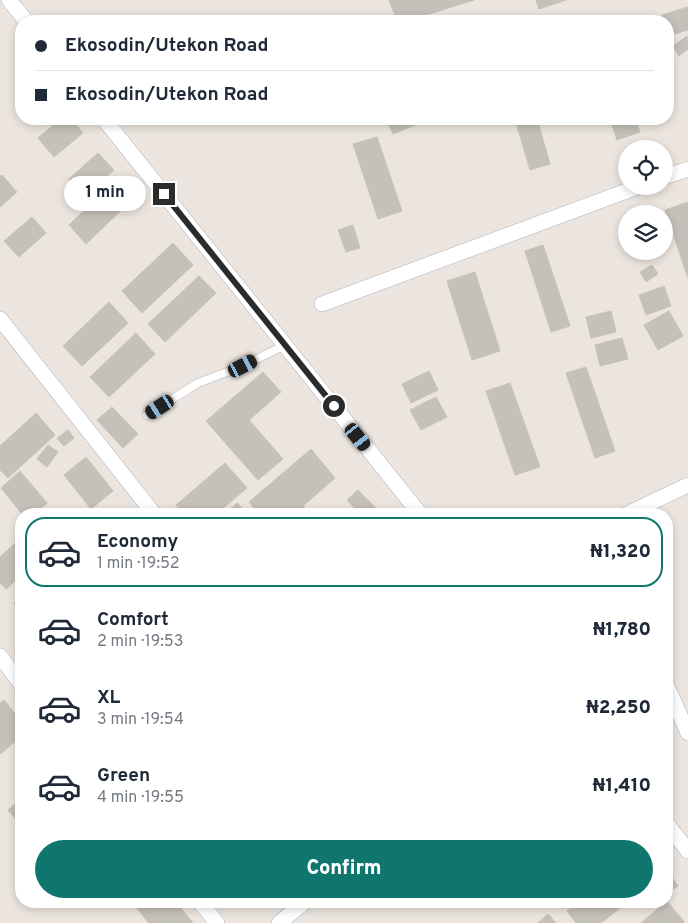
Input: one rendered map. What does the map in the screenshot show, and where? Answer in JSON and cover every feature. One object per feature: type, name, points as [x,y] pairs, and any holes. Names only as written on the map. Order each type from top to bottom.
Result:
[{"type":"street","points":[[9,0],[21,15]]},
{"type":"street","points":[[109,125],[415,508]]},
{"type":"street","points":[[673,174],[688,168]]},
{"type":"street","points":[[322,304],[618,194]]},
{"type":"street","points":[[0,319],[149,508]]},
{"type":"street","points":[[640,508],[688,485]]},
{"type":"street","points":[[0,656],[15,676]]},
{"type":"street","points":[[673,700],[688,733]]},
{"type":"street","points":[[673,832],[688,851]]},
{"type":"street","points":[[205,908],[217,923]]},
{"type":"street","points":[[279,923],[297,908]]},
{"type":"lane","points":[[147,415],[198,382],[243,366],[285,345]]},
{"type":"building","points":[[389,0],[474,0],[426,15],[395,15]]},
{"type":"building","points":[[536,0],[566,0],[539,9]]},
{"type":"building","points":[[688,7],[688,30],[674,34],[674,15],[662,15]]},
{"type":"building","points":[[687,36],[688,49],[679,56],[674,45]]},
{"type":"building","points":[[54,125],[76,125],[83,133],[54,157],[38,138]]},
{"type":"building","points":[[389,125],[415,125],[393,134]]},
{"type":"building","points":[[517,125],[539,125],[550,164],[530,170]]},
{"type":"building","points":[[612,125],[637,125],[640,132],[617,140]]},
{"type":"building","points":[[377,137],[402,211],[378,219],[353,144]]},
{"type":"building","points":[[98,153],[114,170],[84,196],[69,179]]},
{"type":"building","points":[[2,175],[17,192],[0,207],[0,176]]},
{"type":"building","points":[[117,179],[135,197],[86,244],[69,225]]},
{"type":"building","points":[[688,202],[688,278],[673,234],[673,207]]},
{"type":"building","points":[[32,217],[46,233],[19,257],[4,241]]},
{"type":"building","points":[[353,225],[360,248],[346,252],[338,230]]},
{"type":"building","points":[[173,243],[193,265],[142,313],[122,291]]},
{"type":"building","points":[[543,245],[570,326],[551,332],[525,251]]},
{"type":"building","points":[[652,265],[658,274],[646,282],[640,272]]},
{"type":"building","points":[[475,272],[500,351],[472,360],[447,281]]},
{"type":"building","points":[[199,276],[216,293],[165,342],[148,324]]},
{"type":"building","points":[[664,286],[671,306],[646,315],[639,295]]},
{"type":"building","points":[[109,302],[128,323],[82,366],[63,346]]},
{"type":"building","points":[[611,311],[616,332],[591,338],[586,317]]},
{"type":"building","points":[[669,311],[683,336],[658,350],[644,325]]},
{"type":"building","points":[[136,333],[155,354],[109,397],[90,377]]},
{"type":"building","points":[[622,338],[628,359],[600,366],[595,345]]},
{"type":"building","points":[[586,367],[615,451],[595,458],[566,373]]},
{"type":"building","points":[[429,371],[438,390],[411,403],[402,384]]},
{"type":"building","points":[[263,372],[281,392],[249,420],[283,459],[258,480],[206,421]]},
{"type":"building","points":[[510,383],[540,467],[515,475],[486,391]]},
{"type":"building","points":[[436,397],[447,417],[421,430],[410,410]]},
{"type":"building","points":[[112,407],[138,434],[123,448],[97,420]]},
{"type":"building","points":[[36,413],[55,435],[8,478],[0,470],[0,446]]},
{"type":"building","points":[[68,430],[74,438],[64,446],[57,438]]},
{"type":"building","points":[[48,445],[58,452],[47,467],[37,459]]},
{"type":"building","points":[[311,449],[335,478],[303,506],[305,508],[254,508],[249,502]]},
{"type":"building","points":[[86,457],[113,491],[90,508],[64,475]]},
{"type":"building","points":[[225,463],[247,488],[223,508],[179,508],[176,505]]},
{"type":"building","points":[[20,471],[47,503],[42,508],[17,508],[1,488]]},
{"type":"building","points":[[358,490],[376,508],[354,508],[347,500]]},
{"type":"building","points":[[237,503],[242,508],[232,508]]},
{"type":"building","points":[[15,543],[15,581],[6,589],[0,583],[0,557]]},
{"type":"building","points":[[4,700],[15,714],[15,742],[0,754],[0,703]]},
{"type":"building","points":[[15,804],[15,819],[8,810]]},
{"type":"building","points":[[673,879],[678,886],[673,889]]},
{"type":"building","points":[[137,908],[181,908],[193,923],[149,923]]},
{"type":"building","points":[[571,908],[620,908],[601,923],[576,923],[567,911]]},
{"type":"building","points":[[659,908],[673,908],[685,923],[641,923]]},
{"type":"building","points":[[548,914],[556,923],[538,923]]},
{"type":"route","points":[[164,194],[334,406]]}]
